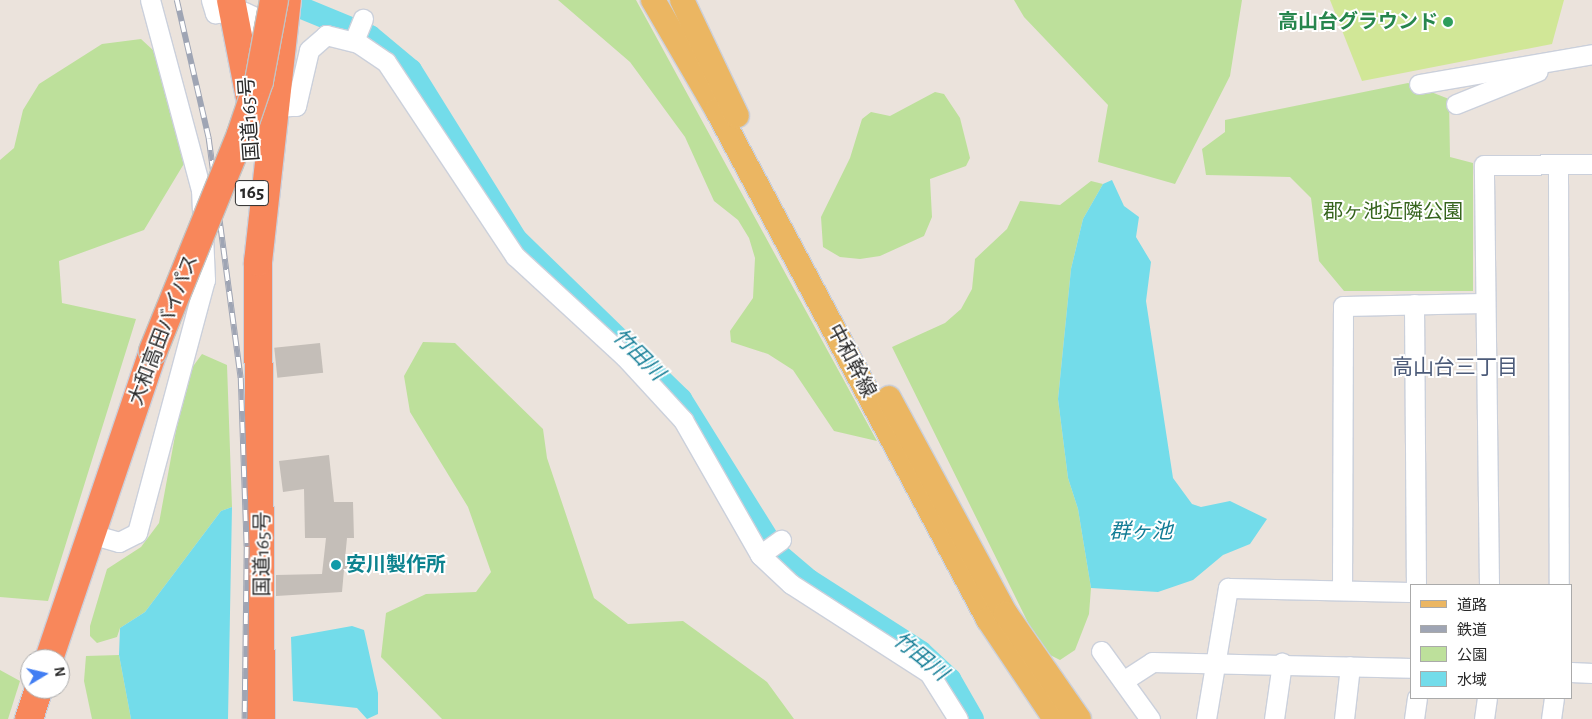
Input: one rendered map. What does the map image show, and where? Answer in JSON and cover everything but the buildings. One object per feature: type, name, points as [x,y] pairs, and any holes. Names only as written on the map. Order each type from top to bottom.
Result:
[{"type":"highway","name":"大和高田バイパス","points":[[52,649],[153,351],[238,143],[259,81],[274,0]]},
{"type":"highway","name":"国道165号","points":[[261,719],[258,262],[287,0]]},
{"type":"highway","name":"国道165号","points":[[233,7],[254,129],[249,255],[259,389]]},
{"type":"highway","points":[[29,719],[36,699]]},
{"type":"main road","name":"中和幹線","points":[[653,0],[717,110],[988,620],[1055,719]]},
{"type":"main road","name":"中和幹線","points":[[682,0],[743,129],[1006,614],[1079,719]]},
{"type":"street","points":[[91,534],[119,542],[137,533],[205,280],[201,190],[150,0]]},
{"type":"street","points":[[211,0],[215,14],[233,7],[255,17],[259,30],[260,93],[274,107],[296,106],[315,41],[326,35],[354,41],[375,53],[396,75],[515,256],[625,357],[683,420],[760,555],[791,584],[916,663],[942,690],[958,719]]},
{"type":"street","points":[[354,41],[363,19]]},
{"type":"street","points":[[1419,84],[1583,55]]},
{"type":"street","points":[[1456,104],[1583,55]]},
{"type":"street","points":[[1558,164],[1559,584]]},
{"type":"street","points":[[1489,584],[1484,165],[1592,164]]},
{"type":"street","points":[[1342,590],[1343,306],[1485,303]]},
{"type":"street","points":[[1414,304],[1416,584]]},
{"type":"street","points":[[760,555],[781,540]]},
{"type":"street","points":[[1206,719],[1228,588],[1410,592]]},
{"type":"street","points":[[1101,651],[1150,719]]},
{"type":"street","points":[[1123,681],[1152,662],[1217,661],[1410,668]]},
{"type":"street","points":[[1274,719],[1282,663]]},
{"type":"street","points":[[1344,719],[1350,666]]},
{"type":"street","points":[[1572,672],[1592,673]]},
{"type":"street","points":[[1414,719],[1417,699]]},
{"type":"street","points":[[1484,719],[1487,699]]},
{"type":"street","points":[[1551,719],[1554,699]]},
{"type":"green space","points":[[558,0],[636,0],[877,441],[834,431],[793,370],[768,354],[731,342],[730,331],[753,298],[755,258],[749,238],[738,220],[714,201],[685,137],[630,62]]},
{"type":"green space","points":[[1014,0],[1242,0],[1230,76],[1175,184],[1098,162],[1108,105],[1024,17]]},
{"type":"green space","name":"高山台グラウンド","points":[[1330,0],[1564,0],[1552,44],[1362,81]]},
{"type":"green space","points":[[141,39],[155,52],[185,162],[144,230],[59,261],[62,303],[136,319],[48,601],[0,597],[0,160],[14,148],[23,110],[39,84],[102,44]]},
{"type":"green space","name":"郡ヶ池近隣公園","points":[[1408,83],[1449,99],[1450,157],[1473,163],[1473,291],[1344,291],[1319,261],[1311,198],[1290,177],[1206,175],[1202,149],[1225,132],[1225,120]]},
{"type":"green space","points":[[935,92],[944,94],[960,118],[970,158],[966,166],[930,179],[932,217],[924,236],[880,256],[860,259],[840,257],[823,247],[821,217],[850,158],[862,119],[871,112],[890,116]]},
{"type":"green space","points":[[1091,181],[1103,184],[1083,219],[1071,269],[1058,399],[1068,478],[1078,509],[1091,588],[1089,614],[1075,650],[1060,660],[1042,651],[892,347],[945,323],[961,309],[972,289],[975,259],[1007,229],[1020,201],[1060,205]]},
{"type":"green space","points":[[423,342],[455,343],[543,429],[547,458],[594,598],[628,624],[683,621],[767,682],[794,719],[442,719],[381,657],[386,613],[426,594],[476,592],[491,572],[468,507],[410,412],[404,376]]},
{"type":"green space","points":[[202,354],[227,365],[232,507],[221,511],[145,612],[120,628],[117,637],[97,643],[90,636],[90,626],[107,569],[141,547],[159,523],[186,376]]},
{"type":"green space","points":[[119,655],[131,719],[92,719],[84,681],[86,656]]},
{"type":"green space","points":[[0,670],[20,681],[8,719],[0,719]]},
{"type":"water","name":"群ヶ池","points":[[1112,180],[1124,206],[1139,217],[1136,237],[1151,262],[1146,301],[1173,478],[1192,504],[1201,507],[1230,501],[1267,519],[1250,544],[1223,555],[1193,580],[1158,592],[1091,588],[1078,509],[1068,478],[1058,399],[1071,269],[1083,219],[1103,184]]},
{"type":"water","points":[[232,507],[228,719],[131,719],[119,655],[120,628],[145,612],[221,511]]},
{"type":"water","points":[[352,626],[364,630],[378,693],[378,714],[367,719],[357,708],[293,701],[291,637]]},
{"type":"waterway","name":"竹田川","points":[[296,0],[302,8],[370,36],[411,70],[516,239],[681,399],[777,553],[809,580],[921,652],[950,679],[973,719]]},
{"type":"railway","points":[[177,0],[209,139],[241,378],[247,547],[245,719]]},
{"type":"place","name":"高山台グラウンド","points":[[1448,22]]},
{"type":"place","name":"安川製作所","points":[[336,565]]},
{"type":"district","name":"高山台三丁目","points":[[1455,368]]}]
